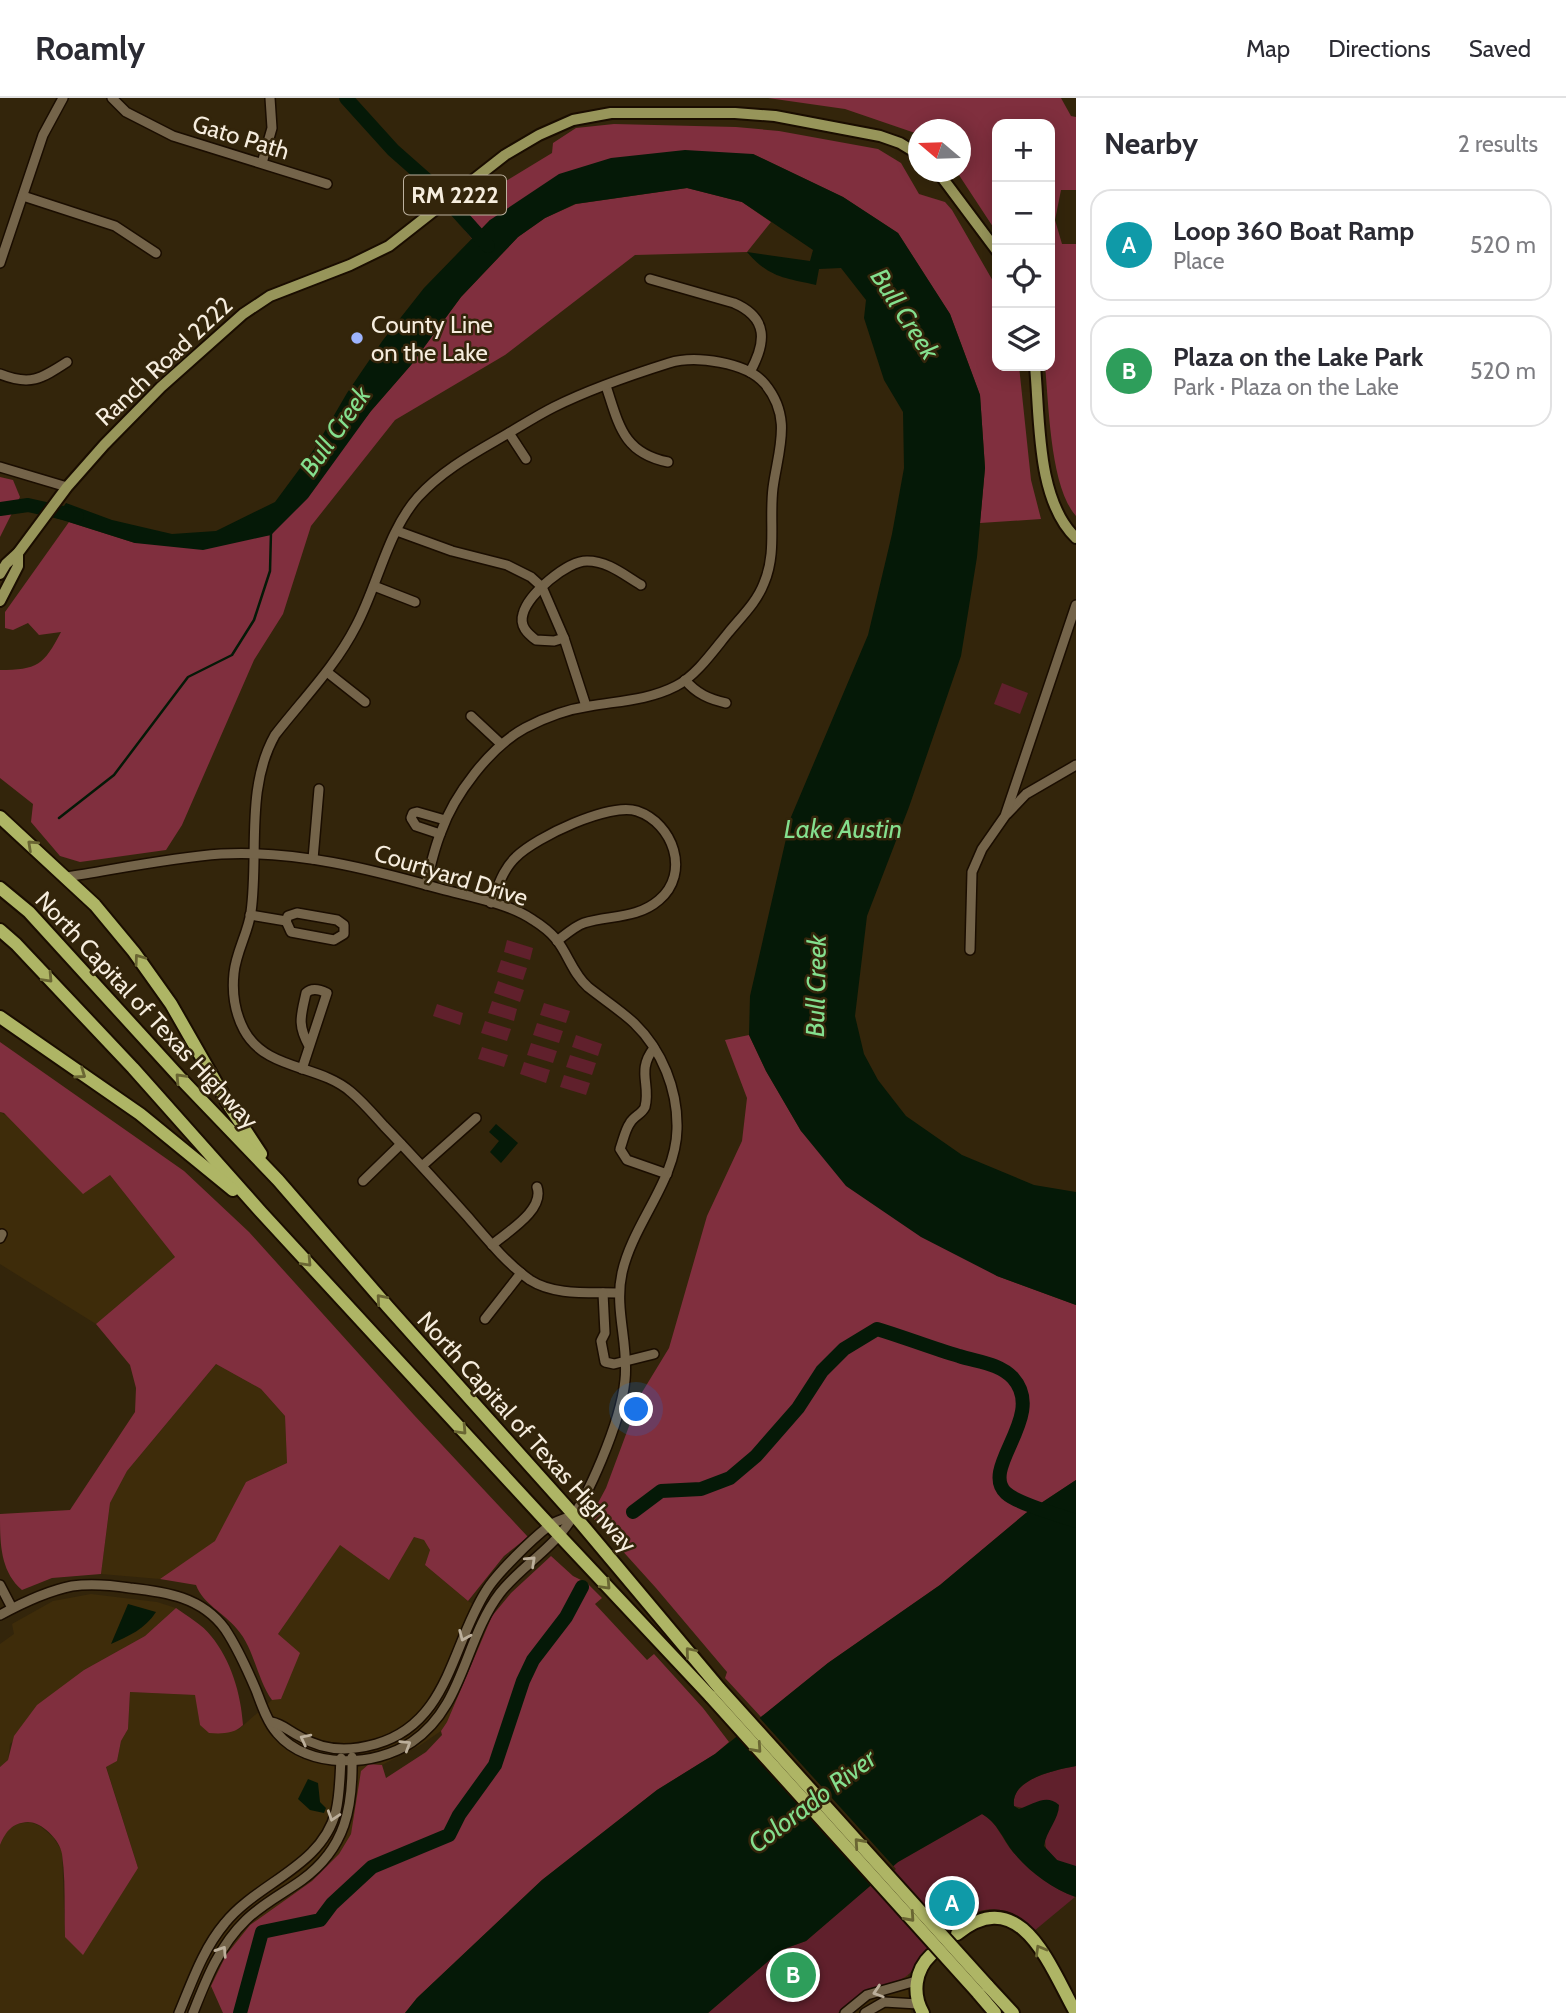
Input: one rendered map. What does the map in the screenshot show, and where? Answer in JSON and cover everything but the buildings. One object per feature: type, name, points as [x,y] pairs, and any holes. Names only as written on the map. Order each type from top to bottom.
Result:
[{"type":"highway","points":[[0,817],[66,877],[107,919],[171,1003],[230,1107],[278,1180]]},
{"type":"highway","name":"North Capital of Texas Highway","points":[[0,888],[29,912],[184,1082],[278,1180],[574,1515],[716,1693]]},
{"type":"highway","name":"North Capital of Texas Highway","points":[[0,930],[133,1068],[261,1212],[550,1525],[716,1693],[983,1989],[1013,2013]]},
{"type":"highway","points":[[0,1015],[140,1114],[261,1212]]},
{"type":"highway","points":[[957,1934],[972,1922],[983,1918],[1010,1920],[1023,1928],[1035,1942],[1076,2013]]},
{"type":"highway","points":[[920,2009],[915,1993],[916,1981],[931,1955]]},
{"type":"highway","name":"North Capital of Texas Highway","points":[[983,1989],[995,2013]]},
{"type":"main road","name":"Ranch Road 2222","points":[[0,574],[67,487],[161,387],[243,314],[270,296],[350,265],[389,246],[505,155],[539,135],[573,120],[611,113],[736,113],[775,116],[880,136],[908,148]]},
{"type":"main road","points":[[945,182],[993,245]]},
{"type":"main road","points":[[1035,371],[1046,480],[1056,509],[1076,538]]},
{"type":"main road","name":"Ranch Road 2222","points":[[0,601],[18,566],[18,553]]},
{"type":"street","points":[[0,262],[43,135],[63,98]]},
{"type":"street","name":"Gato Path","points":[[112,98],[126,112],[155,129],[327,184]]},
{"type":"street","points":[[262,163],[272,128],[270,98]]},
{"type":"street","points":[[23,196],[115,226],[156,253]]},
{"type":"street","points":[[650,279],[734,303],[742,306],[755,318],[761,328],[762,346],[750,372]]},
{"type":"street","points":[[426,885],[445,820],[471,780],[501,744],[526,727],[586,706],[633,700],[685,681],[720,643],[764,585],[772,550],[772,493],[783,430],[778,406],[772,394],[764,382],[750,372],[707,360],[675,361],[552,408],[454,465],[437,479],[417,498],[397,531],[358,623],[342,651],[267,749],[258,783],[250,915],[234,971],[238,1016],[253,1044],[271,1058],[340,1084],[351,1092],[492,1245],[532,1281],[552,1289],[618,1293]]},
{"type":"street","points":[[0,374],[14,380],[36,380],[67,362]]},
{"type":"street","points":[[606,386],[626,441],[651,459],[668,462]]},
{"type":"street","points":[[509,433],[526,459]]},
{"type":"street","points":[[0,467],[67,487]]},
{"type":"street","points":[[397,531],[452,551],[507,565],[531,577],[542,587],[564,638],[586,706]]},
{"type":"street","points":[[564,638],[554,641],[536,640],[525,630],[522,614],[532,597],[566,568],[577,562],[588,561],[609,565],[640,585]]},
{"type":"street","points":[[374,586],[415,602]]},
{"type":"street","points":[[1005,816],[1076,605]]},
{"type":"street","points":[[327,672],[366,702]]},
{"type":"street","points":[[685,681],[695,692],[726,703]]},
{"type":"street","points":[[471,716],[501,744]]},
{"type":"street","points":[[970,950],[972,872],[982,849],[1005,816],[1026,794],[1076,765]]},
{"type":"street","points":[[313,859],[319,789]]},
{"type":"street","points":[[491,903],[503,873],[514,858],[547,834],[617,811],[634,810],[662,825],[671,838],[676,866],[672,885],[662,898],[647,909],[633,914],[582,923],[558,941]]},
{"type":"street","points":[[440,834],[416,826],[411,818],[417,812],[445,820]]},
{"type":"street","name":"Courtyard Drive","points":[[0,1615],[52,1591],[95,1584],[155,1590],[182,1597],[205,1609],[228,1633],[273,1730],[292,1745],[312,1756],[341,1761],[377,1758],[394,1753],[411,1743],[427,1731],[441,1715],[496,1598],[513,1578],[560,1535],[585,1497],[623,1398],[626,1360],[618,1293],[623,1267],[667,1174],[677,1128],[669,1076],[654,1048],[636,1024],[582,981],[558,941],[524,914],[341,863],[254,854],[196,857],[66,877]]},
{"type":"street","points":[[297,913],[337,920],[345,929],[340,937],[334,940],[291,932],[286,921],[288,916],[297,913]]},
{"type":"street","points":[[250,915],[286,921]]},
{"type":"street","points":[[302,1069],[327,993],[314,989],[306,993],[299,1022],[309,1046]]},
{"type":"street","points":[[654,1048],[643,1069],[643,1111],[631,1120],[620,1149],[627,1160],[667,1174]]},
{"type":"street","points":[[422,1166],[476,1118]]},
{"type":"street","points":[[363,1181],[401,1144]]},
{"type":"street","points":[[492,1245],[534,1208],[539,1193],[537,1187]]},
{"type":"street","points":[[485,1319],[521,1273]]},
{"type":"street","points":[[603,1293],[605,1333],[601,1341],[606,1362],[614,1364],[654,1354]]},
{"type":"street","points":[[271,1722],[279,1723],[301,1738],[318,1745],[347,1749],[386,1741],[409,1729],[431,1707],[487,1588],[550,1525],[574,1515]]},
{"type":"street","points":[[0,1585],[12,1608]]},
{"type":"street","points":[[442,1687],[454,1692]]},
{"type":"street","points":[[193,2013],[218,1957],[245,1921],[303,1880],[332,1851],[341,1835],[350,1808],[352,1760],[347,1749]]},
{"type":"street","points":[[179,2013],[203,1956],[226,1921],[261,1891],[303,1861],[318,1846],[335,1813],[341,1761],[347,1749]]},
{"type":"street","points":[[845,2013],[867,1995],[916,1981]]},
{"type":"street","points":[[865,2013],[884,2002],[920,2009]]},
{"type":"shaded area","points":[[768,98],[1061,98],[1071,116],[1076,117],[1076,190],[1061,190],[1055,220],[1055,119],[992,119],[992,225],[964,182],[971,182],[971,119],[908,119],[908,131],[845,109]]},
{"type":"shaded area","points":[[614,124],[736,127],[779,131],[878,149],[901,163],[908,175],[908,182],[912,182],[919,194],[945,202],[952,210],[992,279],[992,371],[1020,371],[1031,480],[1041,519],[980,523],[985,468],[980,395],[950,314],[898,233],[843,197],[753,154],[490,220],[472,239],[453,216],[484,186],[506,181],[552,153],[553,143],[576,128]]},
{"type":"shaded area","points":[[687,188],[742,202],[771,222],[747,252],[635,255],[505,355],[395,420],[311,526],[283,614],[254,660],[182,825],[166,850],[80,862],[60,856],[31,822],[33,804],[0,778],[0,670],[23,669],[38,663],[50,652],[61,632],[39,635],[28,623],[13,630],[5,628],[5,612],[69,522],[135,543],[271,535],[411,365],[461,297],[518,237],[545,218],[576,204]]},
{"type":"shaded area","points":[[1055,220],[1062,244],[1076,244],[1076,516],[1067,503],[1061,486],[1050,423],[1045,371],[1055,371]]},
{"type":"shaded area","points":[[0,477],[13,480],[20,497],[0,537]]},
{"type":"shaded area","points":[[1002,683],[1028,693],[1020,714],[994,704]]},
{"type":"shaded area","points":[[507,940],[533,948],[530,960],[504,952]]},
{"type":"shaded area","points":[[501,960],[527,968],[523,980],[497,972]]},
{"type":"shaded area","points":[[498,981],[524,990],[520,1002],[494,993]]},
{"type":"shaded area","points":[[492,1001],[517,1009],[514,1021],[488,1013]]},
{"type":"shaded area","points":[[544,1003],[570,1011],[566,1023],[540,1015]]},
{"type":"shaded area","points":[[437,1004],[463,1013],[460,1025],[433,1016]]},
{"type":"shaded area","points":[[485,1021],[511,1029],[507,1041],[481,1033]]},
{"type":"shaded area","points":[[537,1023],[563,1031],[559,1043],[533,1035]]},
{"type":"shaded area","points":[[576,1035],[602,1044],[598,1056],[572,1047]]},
{"type":"shaded area","points":[[749,1035],[766,1071],[801,1131],[997,1276],[1076,1305],[1076,1480],[1026,1513],[940,1585],[828,1663],[761,1717],[725,1678],[727,1672],[656,1588],[591,1516],[606,1488],[641,1394],[669,1348],[707,1216],[742,1141],[747,1098],[725,1040]]},
{"type":"shaded area","points":[[0,1042],[184,1171],[249,1232],[528,1537],[504,1556],[468,1601],[425,1565],[430,1550],[424,1540],[414,1537],[389,1580],[340,1545],[278,1634],[300,1653],[281,1699],[272,1700],[248,1645],[232,1623],[204,1598],[196,1585],[160,1579],[215,1541],[246,1482],[287,1463],[285,1416],[261,1389],[216,1364],[127,1471],[110,1503],[101,1574],[52,1578],[22,1590],[15,1582],[3,1556],[0,1514],[70,1510],[135,1412],[136,1388],[130,1365],[96,1324],[175,1257],[110,1175],[83,1194],[0,1112]]},
{"type":"shaded area","points":[[531,1043],[557,1051],[553,1063],[527,1055]]},
{"type":"shaded area","points":[[482,1047],[508,1055],[504,1067],[478,1059]]},
{"type":"shaded area","points":[[570,1055],[596,1063],[592,1075],[566,1067]]},
{"type":"shaded area","points":[[524,1062],[550,1070],[546,1083],[520,1074]]},
{"type":"shaded area","points":[[564,1075],[590,1083],[586,1095],[560,1087]]},
{"type":"shaded area","points":[[0,1112],[110,1175],[175,1257],[96,1324],[0,1264]]},
{"type":"shaded area","points":[[216,1364],[261,1389],[285,1416],[287,1463],[246,1482],[216,1541],[160,1579],[101,1574],[110,1503],[127,1471]]},
{"type":"shaded area","points":[[414,1537],[424,1540],[430,1550],[425,1565],[468,1601],[492,1616],[441,1731],[382,1765],[369,1764],[351,1834],[339,1854],[312,1881],[250,1925],[226,1955],[199,2013],[0,2013],[0,1845],[6,1830],[17,1824],[30,1822],[40,1826],[53,1837],[62,1851],[65,1937],[138,1868],[106,1766],[117,1761],[121,1741],[128,1729],[130,1692],[196,1695],[200,1725],[238,1730],[272,1700],[281,1698],[278,1634],[340,1544],[389,1579]]},
{"type":"shaded area","points":[[551,1556],[602,1598],[595,1604],[647,1660],[654,1654],[703,1708],[729,1742],[715,1754],[657,1790],[542,1880],[417,1998],[405,2013],[223,2013],[211,1986],[226,1955],[250,1925],[312,1881],[339,1854],[351,1834],[361,1771],[369,1764],[382,1765],[386,1778],[426,1752],[442,1735],[441,1731],[492,1616],[511,1593]]},
{"type":"shaded area","points":[[91,1594],[157,1602],[176,1608],[145,1636],[84,1670],[10,1744],[8,1760],[0,1767],[0,1644],[14,1634],[12,1624],[53,1601]]},
{"type":"shaded area","points":[[176,1608],[199,1624],[218,1645],[237,1690],[243,1725],[231,1732],[209,1733],[200,1725],[195,1695],[130,1692],[128,1729],[121,1741],[117,1761],[106,1767],[138,1868],[83,1955],[65,1937],[63,1864],[61,1849],[54,1838],[44,1828],[28,1822],[10,1829],[0,1845],[0,1767],[8,1760],[14,1736],[37,1705],[84,1670],[145,1636]]},
{"type":"shaded area","points":[[1076,1766],[1076,1867],[1058,1861],[1046,1849],[1045,1840],[1023,1808],[1014,1806],[1019,1789],[1026,1783],[1046,1773]]},
{"type":"shaded area","points":[[982,1814],[992,1821],[1026,1866],[1049,1884],[1075,1897],[1034,1931],[1016,1915],[995,1909],[985,1910],[953,1925],[905,1977],[869,1990],[838,2013],[708,2013],[781,1950],[806,1941],[898,1862]]},
{"type":"shaded area","points":[[908,1974],[911,2013],[838,2013],[853,2000],[874,1988],[897,1981]]},
{"type":"water","name":"Lake Austin","points":[[685,150],[753,154],[843,197],[898,233],[950,314],[980,395],[985,468],[977,557],[961,656],[909,807],[867,916],[855,1016],[864,1054],[878,1080],[906,1116],[962,1155],[1034,1185],[1076,1192],[1076,1305],[997,1276],[921,1237],[846,1186],[801,1131],[766,1071],[749,1035],[750,996],[791,817],[868,635],[892,534],[904,468],[903,412],[884,380],[864,318],[866,300],[841,268],[819,269],[816,285],[770,272],[747,252],[810,261],[813,250],[742,202],[687,188],[575,204],[545,218],[518,237],[461,297],[411,365],[371,411],[308,498],[271,535],[203,550],[135,543],[56,518],[66,503],[112,520],[172,534],[216,531],[275,502],[315,448],[347,393],[383,340],[424,288],[490,220],[559,174],[611,158]]},
{"type":"water","points":[[496,1124],[518,1143],[501,1163],[490,1152],[499,1141],[489,1132]]},
{"type":"water","name":"Colorado River","points":[[1076,1480],[1076,1766],[1046,1773],[1026,1783],[1019,1789],[1014,1806],[1019,1809],[1044,1800],[1059,1805],[1044,1846],[1057,1860],[1076,1866],[1076,1897],[1050,1884],[1027,1867],[1013,1852],[996,1826],[982,1814],[898,1862],[806,1941],[781,1950],[708,2013],[405,2013],[417,1998],[542,1880],[657,1790],[715,1754],[828,1663],[940,1585],[1026,1513]]},
{"type":"water","points":[[128,1604],[156,1612],[142,1627],[111,1644]]},
{"type":"water","points":[[308,1779],[318,1783],[320,1802],[326,1808],[324,1813],[310,1810],[298,1799]]},
{"type":"pier","points":[[757,1715],[896,1869],[873,1888],[734,1734]]},
{"type":"waterway","points":[[346,98],[393,150],[436,188]]},
{"type":"waterway","points":[[455,209],[488,246]]},
{"type":"waterway","name":"Bull Creek","points":[[0,509],[28,505],[77,516]]},
{"type":"waterway","points":[[59,818],[114,775],[188,677],[232,655],[254,620],[270,571],[271,532]]},
{"type":"waterway","points":[[633,1512],[661,1491],[701,1489],[730,1478],[756,1456],[798,1408],[822,1371],[844,1349],[877,1329],[995,1366],[1013,1378],[1021,1393],[1022,1408],[1019,1424],[1000,1470],[1000,1482],[1006,1493],[1012,1497],[1076,1521]]},
{"type":"waterway","points":[[240,2013],[262,1932],[320,1920],[332,1904],[372,1867],[449,1835],[459,1815],[495,1765],[523,1681],[533,1660],[566,1617],[582,1587]]},
{"type":"place","name":"County Line on the Lake","points":[[357,338]]},
{"type":"place","name":"Loop 360 Boat Ramp","points":[[952,1903]]},
{"type":"place","name":"Plaza on the Lake Park","points":[[793,1975]]}]
